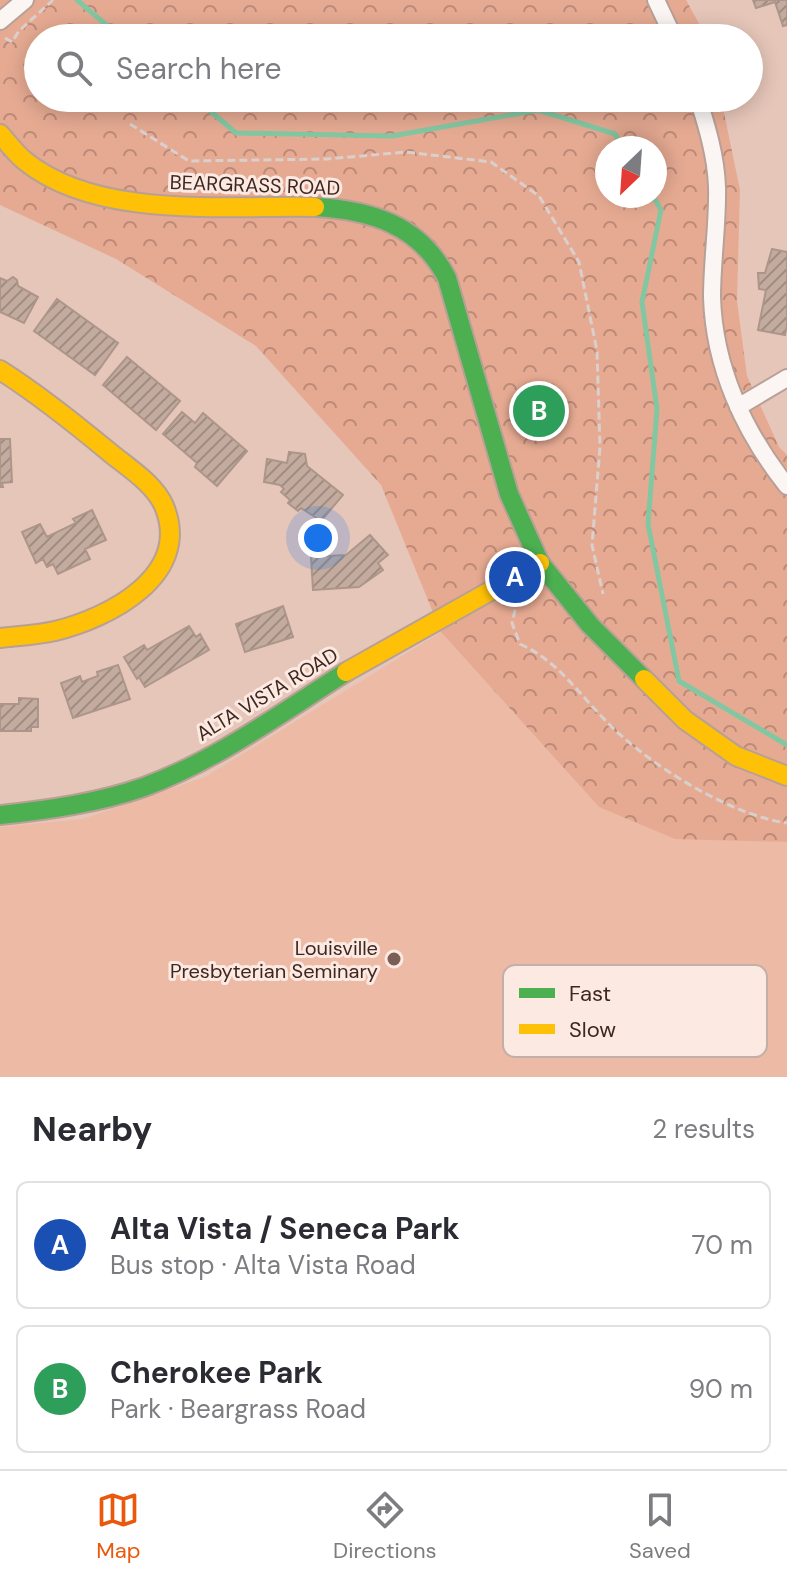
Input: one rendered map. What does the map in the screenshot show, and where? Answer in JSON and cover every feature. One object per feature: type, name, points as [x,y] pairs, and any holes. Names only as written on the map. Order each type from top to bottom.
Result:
[{"type":"street","points":[[3,19],[25,0]]},
{"type":"street","points":[[656,0],[667,24]]},
{"type":"street","points":[[702,112],[710,137],[717,186],[712,297],[716,337],[738,407],[755,441],[787,486]]},
{"type":"street","name":"BEARGRASS ROAD","points":[[0,134],[21,159],[52,178],[82,190],[129,201],[177,205],[321,207],[381,218],[409,231],[428,247],[447,278],[504,479],[540,563],[590,625],[685,720],[736,756],[787,776]]},
{"type":"street","points":[[0,370],[54,407],[144,481],[162,503],[170,529],[167,556],[152,581],[137,593],[103,613],[54,631],[0,638]]},
{"type":"street","points":[[738,407],[787,378]]},
{"type":"street","name":"ALTA VISTA ROAD","points":[[0,815],[85,802],[141,787],[181,771],[417,631],[540,563]]},
{"type":"path","points":[[12,42],[19,31]]},
{"type":"path","points":[[520,590],[512,623],[520,644],[553,662],[574,689],[622,737],[673,776],[729,803],[787,823]]},
{"type":"shaded area","name":"Louisville Presbyterian Seminary","points":[[441,632],[599,807],[787,841],[787,1077],[0,1077],[0,827],[83,819],[205,777]]},
{"type":"green space","points":[[0,0],[686,0],[699,24],[24,24],[24,112],[724,112],[740,190],[737,301],[747,376],[779,447],[787,455],[787,842],[675,839],[599,807],[441,632],[381,485],[256,346],[116,259],[0,205]]},
{"type":"building","points":[[753,0],[787,0],[787,25],[783,26],[775,2],[756,8]]},
{"type":"building","points":[[772,249],[787,252],[785,335],[758,330],[766,290],[759,289],[758,273],[765,273]]},
{"type":"building","points":[[13,277],[18,286],[38,297],[24,323],[0,312],[0,278],[7,281]]},
{"type":"building","points":[[57,299],[118,343],[95,375],[34,331]]},
{"type":"building","points":[[127,357],[180,401],[156,430],[103,385]]},
{"type":"building","points":[[182,412],[195,423],[203,413],[247,451],[217,486],[195,467],[197,463],[163,434]]},
{"type":"building","points":[[0,439],[10,439],[12,482],[2,483],[3,487],[0,487]]},
{"type":"building","points":[[289,452],[305,454],[307,466],[343,495],[321,521],[288,503],[290,500],[281,492],[284,489],[280,485],[264,482],[267,459],[287,463]]},
{"type":"building","points":[[92,510],[106,540],[85,549],[90,559],[58,574],[53,564],[47,567],[43,559],[36,563],[22,532],[40,524],[47,537],[76,523],[73,519]]},
{"type":"building","points":[[370,535],[388,555],[378,563],[383,570],[359,587],[313,590],[311,557],[346,555]]},
{"type":"building","points":[[283,606],[293,637],[245,652],[236,624]]},
{"type":"building","points":[[189,626],[196,637],[200,634],[209,650],[145,687],[124,657],[144,645],[147,650]]},
{"type":"building","points":[[118,665],[130,699],[73,718],[61,683],[80,676],[82,682],[98,676],[97,672]]},
{"type":"building","points":[[19,698],[38,699],[38,727],[31,727],[31,731],[0,731],[0,704],[19,704]]},
{"type":"waterway","points":[[77,0],[105,24]]},
{"type":"waterway","points":[[211,112],[236,133],[392,136],[527,112]]},
{"type":"waterway","points":[[544,112],[616,136]]},
{"type":"waterway","points":[[660,208],[642,302],[657,409],[648,524],[679,681],[787,745]]},
{"type":"traffic: fast","points":[[315,207],[355,212],[392,224],[423,245],[436,260],[447,278],[509,494],[540,563],[590,625],[644,679]]},
{"type":"traffic: fast","points":[[0,815],[91,802],[127,793],[171,776],[248,735],[346,672]]},
{"type":"traffic: slow","points":[[0,134],[25,161],[55,180],[89,193],[164,205],[315,207]]},
{"type":"traffic: slow","points":[[0,370],[55,409],[147,483],[164,506],[170,531],[167,553],[156,572],[141,590],[121,604],[99,616],[55,631],[0,638]]},
{"type":"traffic: slow","points":[[346,672],[540,563]]},
{"type":"traffic: slow","points":[[644,679],[685,720],[736,756],[787,776]]},
{"type":"place","name":"Cherokee Park","points":[[539,411]]},
{"type":"place","name":"Alta Vista / Seneca Park","points":[[515,577]]},
{"type":"place","name":"Louisville Presbyterian Seminary","points":[[394,959]]}]
